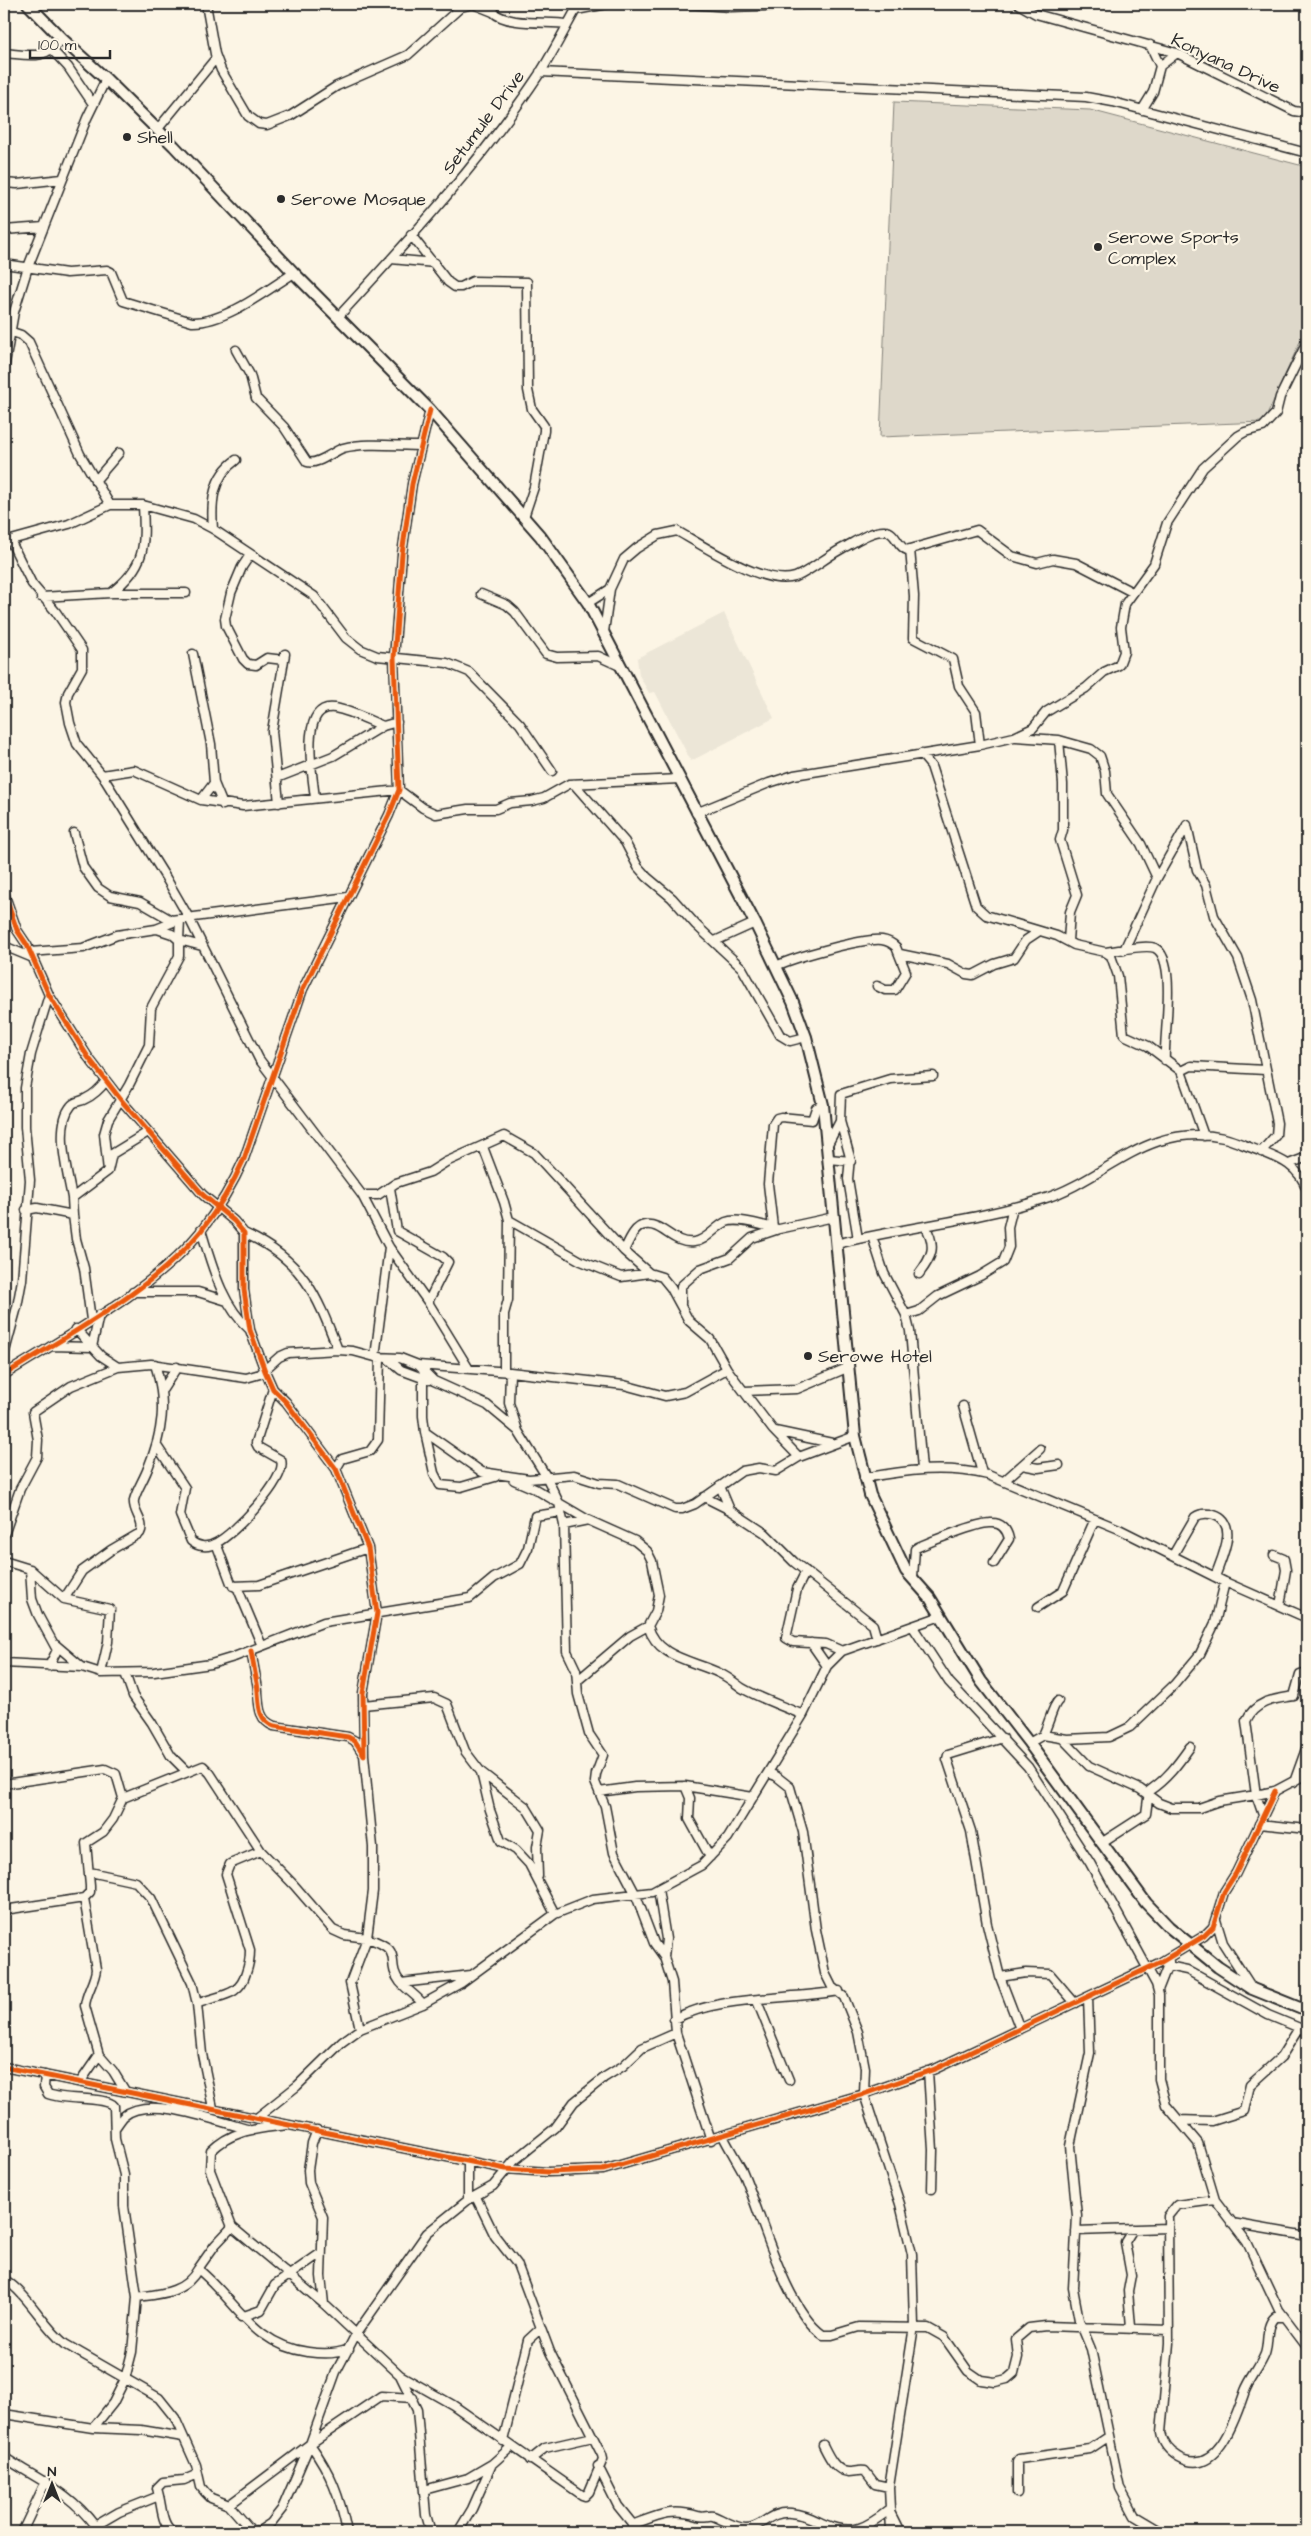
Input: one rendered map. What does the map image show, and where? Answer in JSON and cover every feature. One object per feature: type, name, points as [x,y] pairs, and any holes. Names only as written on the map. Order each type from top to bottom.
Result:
[{"type":"main road","points":[[28,4],[158,130],[430,410],[524,517],[563,566],[588,603],[755,923],[776,966],[806,1037],[823,1105],[830,1159],[836,1244],[856,1436],[864,1478],[906,1572],[913,1577],[941,1616],[981,1681],[1029,1743],[1146,1903],[1189,1944],[1218,1967],[1253,1989],[1307,2011]]},
{"type":"street","points":[[206,4],[216,58],[248,116],[259,124],[271,125],[290,116],[337,86],[408,54],[461,7],[473,4],[494,8],[506,18],[524,22],[567,24]]},
{"type":"street","points":[[578,7],[607,4]]},
{"type":"street","points":[[689,4],[730,7],[819,4]]},
{"type":"street","name":"Konyana Drive","points":[[1018,4],[1025,10],[1036,14],[1177,53],[1294,111],[1307,113]]},
{"type":"street","name":"Setumule Drive","points":[[338,317],[391,259],[501,128],[540,72],[578,7]]},
{"type":"street","points":[[4,53],[31,56],[53,51],[62,39]]},
{"type":"street","points":[[1150,45],[1160,66]]},
{"type":"street","points":[[53,51],[68,67],[93,104]]},
{"type":"street","points":[[1142,110],[1153,92],[1160,66],[1177,53]]},
{"type":"street","points":[[158,130],[216,58]]},
{"type":"street","points":[[540,72],[1072,96],[1113,102],[1307,153]]},
{"type":"street","points":[[4,369],[9,331],[28,267],[93,104],[106,79]]},
{"type":"street","points":[[4,183],[17,184],[62,179]]},
{"type":"street","points":[[4,230],[44,227]]},
{"type":"street","points":[[411,234],[448,282],[455,287],[461,287],[473,281],[527,282],[528,390],[532,409],[544,426],[544,431],[534,487],[524,517]]},
{"type":"street","points":[[391,259],[435,263]]},
{"type":"street","points":[[4,264],[67,272],[107,270],[111,272],[123,301],[192,322],[199,322],[229,311],[294,272]]},
{"type":"street","points":[[9,331],[22,335],[29,342],[80,454],[110,505]]},
{"type":"street","points":[[696,813],[794,775],[980,746],[1014,737],[1033,728],[1046,712],[1086,688],[1104,672],[1120,665],[1123,660],[1125,645],[1121,632],[1122,615],[1132,592],[1154,564],[1164,529],[1203,468],[1238,436],[1262,427],[1276,413],[1280,397],[1307,342]]},
{"type":"street","points":[[236,350],[250,375],[256,398],[284,427],[307,462],[312,463],[337,450],[353,447],[420,446]]},
{"type":"street","points":[[4,1375],[99,1315],[175,1258],[201,1230],[244,1159],[303,989],[399,790],[394,658],[402,554],[420,446],[430,410]]},
{"type":"street","points":[[95,481],[119,453]]},
{"type":"street","points":[[213,529],[212,494],[228,466],[236,460]]},
{"type":"street","points":[[469,1369],[428,1302],[389,1247],[362,1195],[259,1059],[188,918],[102,775],[77,744],[68,716],[67,697],[82,668],[84,658],[82,650],[56,612],[41,597],[7,541],[69,524],[110,505],[143,505],[175,512],[213,529],[320,602],[333,621],[353,644],[377,656],[447,663],[469,672],[520,724],[552,771]]},
{"type":"street","points":[[111,593],[125,582],[140,560],[144,532],[143,505]]},
{"type":"street","points":[[604,632],[610,589],[624,559],[658,535],[677,530],[746,569],[761,575],[786,578],[803,574],[829,555],[861,538],[883,531],[891,533],[902,549],[910,549],[976,530],[1012,556],[1037,563],[1053,559],[1076,563],[1132,592]]},
{"type":"street","points":[[910,549],[914,596],[913,638],[953,659],[959,686],[976,712],[980,746]]},
{"type":"street","points":[[250,554],[242,567],[231,594],[225,619],[226,626],[243,660],[248,664],[256,664],[268,658],[285,657],[272,732],[279,803]]},
{"type":"street","points":[[588,603],[610,589]]},
{"type":"street","points":[[41,597],[111,593],[186,594]]},
{"type":"street","points":[[481,594],[506,605],[515,612],[546,654],[557,657],[598,656],[620,666]]},
{"type":"street","points":[[193,654],[211,744],[214,783],[223,805]]},
{"type":"street","points":[[315,798],[312,765],[312,724],[318,712],[326,708],[335,708],[383,726]]},
{"type":"street","points":[[277,778],[312,765],[351,747],[383,726],[397,722]]},
{"type":"street","points":[[1014,737],[1059,740],[1092,749],[1100,756],[1105,771],[1107,794],[1141,844],[1157,878]]},
{"type":"street","points":[[1059,740],[1063,784],[1063,830],[1060,840],[1077,895],[1070,912],[1068,941]]},
{"type":"street","points":[[921,754],[932,770],[976,906],[986,914],[1105,952],[1110,956],[1116,968],[1124,1034],[1148,1046],[1180,1071],[1204,1136]]},
{"type":"street","points":[[102,775],[128,770],[143,772],[202,800],[223,805],[279,803],[399,790],[423,808],[436,814],[468,809],[496,808],[510,803],[532,801],[574,784],[680,779]]},
{"type":"street","points":[[202,800],[214,783]]},
{"type":"street","points":[[574,784],[625,842],[638,867],[742,968],[780,1035],[790,1041],[806,1037]]},
{"type":"street","points":[[1124,950],[1157,878],[1187,825],[1197,870],[1206,885],[1214,916],[1238,958],[1247,985],[1277,1130],[1272,1141],[1261,1152]]},
{"type":"street","points":[[74,832],[83,867],[98,888],[110,896],[140,902],[171,920],[179,920]]},
{"type":"street","points":[[4,893],[17,930],[32,955],[49,995],[106,1082],[216,1208],[234,1221],[244,1233],[268,1244],[302,1275],[321,1306],[338,1350]]},
{"type":"street","points":[[4,946],[32,955],[83,948],[124,933],[156,929],[188,918],[348,897]]},
{"type":"street","points":[[108,1171],[104,1134],[108,1120],[121,1100],[149,1045],[151,1008],[179,956],[179,920]]},
{"type":"street","points":[[715,941],[755,923]]},
{"type":"street","points":[[156,929],[172,934],[180,940],[202,946]]},
{"type":"street","points":[[900,954],[948,964],[966,974],[974,975],[994,964],[1014,958],[1026,940],[1038,932]]},
{"type":"street","points":[[776,966],[799,957],[873,940],[890,942],[900,954],[906,972],[898,988],[890,990],[877,986]]},
{"type":"street","points":[[1105,952],[1153,948],[1158,951],[1163,959],[1169,991],[1163,1046],[1164,1060]]},
{"type":"street","points":[[4,1355],[17,1308],[22,1280],[26,1210],[30,1180],[25,1127],[25,1088],[31,1054],[49,995]]},
{"type":"street","points":[[1180,1071],[1191,1066],[1266,1070]]},
{"type":"street","points":[[858,1238],[848,1182],[850,1161],[840,1121],[841,1094],[890,1079],[933,1076]]},
{"type":"street","points":[[91,1320],[84,1268],[76,1239],[72,1198],[62,1139],[68,1111],[74,1103],[98,1091],[106,1082]]},
{"type":"street","points":[[776,1228],[768,1184],[773,1124],[777,1118],[812,1120],[816,1108],[823,1105]]},
{"type":"street","points":[[828,1144],[840,1121]]},
{"type":"street","points":[[72,1198],[108,1171],[112,1154],[148,1132]]},
{"type":"street","points":[[362,1195],[378,1195],[504,1136],[534,1153],[624,1251],[649,1273]]},
{"type":"street","points":[[836,1244],[1044,1199],[1089,1178],[1142,1146],[1162,1140],[1204,1136],[1224,1138],[1289,1164],[1298,1172],[1307,1190]]},
{"type":"street","points":[[483,1147],[509,1220],[508,1300],[504,1314],[509,1403],[518,1431],[546,1476],[559,1503],[564,1526],[566,1644],[589,1734],[603,1755],[596,1774],[599,1792],[605,1806],[614,1853],[635,1893],[654,1944],[664,1957],[672,1982],[676,2033],[711,2140]]},
{"type":"street","points":[[1289,1164],[1307,1157]]},
{"type":"street","points":[[830,1159],[850,1161]]},
{"type":"street","points":[[390,1188],[394,1225],[397,1232],[443,1257],[448,1262],[428,1302]]},
{"type":"street","points":[[906,1315],[919,1312],[938,1296],[980,1276],[1003,1262],[1009,1247],[1008,1227],[1013,1207]]},
{"type":"street","points":[[26,1210],[37,1208],[73,1215]]},
{"type":"street","points":[[681,1306],[681,1286],[700,1269],[730,1258],[752,1238],[776,1228],[834,1217]]},
{"type":"street","points":[[509,1220],[581,1261],[621,1277],[649,1273],[659,1275],[666,1282],[689,1321],[710,1339],[727,1369],[773,1430],[799,1457]]},
{"type":"street","points":[[624,1251],[636,1230],[644,1225],[653,1225],[679,1241],[693,1242],[702,1239],[726,1222],[735,1220],[776,1228]]},
{"type":"street","points":[[919,1274],[932,1253],[930,1236],[926,1226]]},
{"type":"street","points":[[201,1230],[214,1272],[227,1301],[250,1330]]},
{"type":"street","points":[[244,1233],[244,1290],[250,1330],[265,1371],[273,1389],[286,1402],[336,1469],[368,1548],[377,1613],[362,1693],[364,1754],[373,1847],[373,1891],[367,1938],[350,1984],[360,2029]]},
{"type":"street","points":[[872,1236],[884,1274],[906,1315],[910,1336],[922,1468]]},
{"type":"street","points":[[336,1469],[342,1459],[370,1451],[378,1440],[381,1358],[389,1247]]},
{"type":"street","points":[[666,1282],[681,1286]]},
{"type":"street","points":[[132,1292],[198,1292],[227,1301]]},
{"type":"street","points":[[92,1347],[99,1315]]},
{"type":"street","points":[[76,1329],[92,1347],[118,1367]]},
{"type":"street","points":[[50,1346],[92,1347]]},
{"type":"street","points":[[4,1535],[20,1489],[37,1456],[38,1440],[32,1412],[71,1386],[118,1367],[140,1363],[155,1364],[252,1379],[288,1353],[338,1350],[359,1352],[381,1358],[400,1358],[418,1365],[507,1372],[634,1386],[665,1396],[685,1392],[727,1369]]},
{"type":"street","points":[[381,1358],[424,1380],[434,1380]]},
{"type":"street","points":[[64,1599],[82,1572],[141,1530],[134,1500],[158,1446],[162,1389],[155,1364]]},
{"type":"street","points":[[418,1365],[434,1380],[487,1405],[518,1431]]},
{"type":"street","points":[[162,1389],[178,1367]]},
{"type":"street","points":[[744,1391],[798,1389],[848,1368]]},
{"type":"street","points":[[424,1380],[422,1416],[434,1473],[440,1485],[460,1487],[504,1477],[533,1479],[546,1476],[574,1475],[599,1483],[618,1484],[675,1508],[685,1508],[742,1470],[759,1468],[776,1471],[799,1457],[856,1436]]},
{"type":"street","points":[[158,1446],[185,1488],[180,1515],[191,1541],[202,1546],[216,1544],[240,1525],[281,1474],[281,1460],[258,1447],[256,1443],[273,1389]]},
{"type":"street","points":[[963,1406],[982,1473]]},
{"type":"street","points":[[773,1430],[833,1443]]},
{"type":"street","points":[[425,1432],[473,1468],[535,1489],[588,1520],[635,1541],[648,1551],[659,1595],[656,1611],[648,1626],[630,1636],[577,1681]]},
{"type":"street","points":[[1004,1481],[1040,1449]]},
{"type":"street","points":[[1022,1465],[1038,1468],[1059,1465]]},
{"type":"street","points":[[864,1478],[922,1468],[949,1468],[982,1473],[1095,1519],[1173,1555],[1225,1582],[1307,1618]]},
{"type":"street","points":[[720,1486],[730,1510]]},
{"type":"street","points":[[704,1497],[730,1510],[764,1533],[806,1571],[873,1625],[878,1639]]},
{"type":"street","points":[[4,1663],[82,1667],[101,1673],[154,1672],[194,1664],[210,1664],[251,1651],[311,1626],[470,1598],[494,1578],[520,1564],[528,1548],[535,1516],[561,1512]]},
{"type":"street","points":[[1173,1555],[1195,1517],[1208,1514],[1218,1516],[1226,1523],[1228,1528],[1216,1577]]},
{"type":"street","points":[[1038,1607],[1063,1591],[1095,1519]]},
{"type":"street","points":[[564,1526],[588,1520]]},
{"type":"street","points":[[913,1577],[915,1549],[990,1523],[1003,1526],[1008,1531],[1009,1539],[994,1563]]},
{"type":"street","points":[[216,1544],[233,1586],[238,1589],[262,1646]]},
{"type":"street","points":[[233,1586],[259,1585],[368,1548]]},
{"type":"street","points":[[1274,1555],[1284,1559],[1286,1566],[1280,1606]]},
{"type":"street","points":[[4,1561],[30,1569],[64,1599],[110,1609],[108,1642],[101,1673]]},
{"type":"street","points":[[30,1569],[32,1599],[38,1615],[56,1645],[82,1667]]},
{"type":"street","points":[[806,1571],[797,1589],[786,1635],[790,1641],[826,1644],[842,1651]]},
{"type":"street","points":[[1043,1735],[1062,1738],[1114,1735],[1130,1727],[1189,1669],[1200,1654],[1215,1623],[1225,1582]]},
{"type":"street","points":[[258,2117],[297,2086],[342,2042],[360,2029],[424,2004],[446,1992],[555,1914],[593,1900],[652,1892],[690,1872],[710,1857],[728,1838],[803,1715],[827,1666],[842,1651],[941,1616]]},
{"type":"street","points":[[648,1626],[654,1640],[675,1657],[718,1673],[744,1688],[803,1715]]},
{"type":"street","points":[[913,1627],[949,1682],[1028,1767],[1074,1836],[1158,1990]]},
{"type":"street","points":[[810,1643],[827,1666]]},
{"type":"street","points":[[49,1666],[56,1656],[56,1645]]},
{"type":"street","points":[[251,1651],[258,1690],[258,1706],[268,1722],[274,1726],[348,1737],[355,1741],[364,1754]]},
{"type":"street","points":[[125,1673],[133,1696],[147,1714],[171,1756],[187,1772]]},
{"type":"street","points":[[1263,1815],[1256,1795],[1246,1721],[1250,1712],[1265,1702],[1294,1696],[1300,1674],[1307,1673]]},
{"type":"street","points":[[363,1704],[434,1698],[443,1700],[447,1704],[465,1751],[481,1772],[526,1807],[540,1830],[537,1847],[538,1879]]},
{"type":"street","points":[[1029,1743],[1043,1735],[1050,1723],[1054,1705],[1058,1700]]},
{"type":"street","points":[[1003,1738],[947,1756],[971,1831],[987,1924],[1000,1977],[1020,2029]]},
{"type":"street","points":[[1062,1738],[1089,1766],[1149,1794],[1164,1806],[1189,1809],[1256,1795],[1275,1790],[1307,1774]]},
{"type":"street","points":[[1294,1782],[1307,1746]]},
{"type":"street","points":[[1102,1843],[1146,1814],[1149,1791],[1158,1786],[1174,1770],[1190,1747]]},
{"type":"street","points":[[4,1910],[84,1898],[90,1892],[90,1872],[86,1843],[103,1832],[123,1798],[200,1766],[208,1770],[261,1851],[333,1930],[344,1935],[367,1938],[381,1943],[391,1951],[401,1983],[424,2004]]},
{"type":"street","points":[[4,1784],[106,1769],[116,1774],[123,1798]]},
{"type":"street","points":[[481,1772],[490,1810],[501,1841],[523,1857],[538,1879],[555,1914]]},
{"type":"street","points":[[768,1773],[776,1776],[790,1787],[807,1846],[816,1930],[825,1973],[828,1981],[844,1997],[858,2032],[865,2068],[864,2094],[910,2241],[914,2268],[914,2326],[889,2487],[891,2532]]},
{"type":"street","points":[[599,1792],[635,1787],[685,1786],[753,1798]]},
{"type":"street","points":[[685,1786],[690,1798],[689,1819],[710,1857]]},
{"type":"street","points":[[4,2066],[124,2089],[506,2169],[548,2172],[602,2170],[711,2140],[864,2094],[928,2071],[1088,1998],[1170,1956],[1209,1932],[1216,1920],[1220,1899],[1275,1790]]},
{"type":"street","points":[[1259,1824],[1307,1829]]},
{"type":"street","points":[[197,2004],[235,1991],[243,1985],[250,1950],[226,1874],[230,1864],[261,1851]]},
{"type":"street","points":[[90,1872],[136,1882],[151,1898],[192,1983],[197,2004],[202,2054],[214,2108]]},
{"type":"street","points":[[658,1889],[666,1939],[664,1957]]},
{"type":"street","points":[[84,1898],[96,1969],[85,2006],[99,2055],[113,2071],[124,2089]]},
{"type":"street","points":[[1216,1920],[1223,1943],[1253,1989]]},
{"type":"street","points":[[1170,1956],[1158,1990],[1160,2086],[1166,2105],[1198,2143],[1215,2200],[1249,2246],[1261,2276],[1283,2317],[1307,2348]]},
{"type":"street","points":[[1168,1966],[1187,1970],[1268,2016],[1307,2031]]},
{"type":"street","points":[[1000,1977],[1026,1973],[1050,1974],[1075,2003]]},
{"type":"street","points":[[401,1983],[472,1975]]},
{"type":"street","points":[[441,1977],[446,1992]]},
{"type":"street","points":[[674,2019],[700,2009],[757,2001],[807,1997],[839,1991]]},
{"type":"street","points":[[1088,1998],[1090,2053],[1070,2146],[1076,2194],[1073,2288],[1082,2326],[1091,2349],[1120,2488],[1133,2514],[1162,2532]]},
{"type":"street","points":[[757,2001],[789,2080]]},
{"type":"street","points":[[1178,2120],[1212,2121],[1244,2111],[1250,2085],[1275,2064],[1299,2028]]},
{"type":"street","points":[[4,2279],[26,2297],[59,2339],[88,2359],[159,2398],[170,2410],[198,2474],[201,2486],[211,2498],[229,2504],[250,2529],[255,2532],[265,2527],[277,2517],[310,2444],[336,2372],[356,2334],[427,2233],[468,2200],[493,2186],[506,2169],[556,2128],[574,2102],[605,2077],[623,2066],[642,2048],[676,2033]]},
{"type":"street","points":[[80,2081],[99,2055]]},
{"type":"street","points":[[928,2071],[933,2150],[932,2189]]},
{"type":"street","points":[[45,2075],[44,2087],[48,2094],[73,2100],[87,2099],[112,2103],[115,2108],[115,2128],[124,2175],[124,2206],[137,2296],[132,2352],[125,2379],[113,2403],[93,2428]]},
{"type":"street","points":[[115,2128],[124,2116],[132,2112],[154,2108],[207,2117],[252,2130]]},
{"type":"street","points":[[293,2124],[252,2130],[227,2137],[211,2151],[210,2170],[232,2227],[324,2304],[400,2375],[438,2395],[583,2496],[589,2492],[598,2466],[603,2459],[602,2455],[550,2352],[517,2264],[495,2236],[476,2197]]},
{"type":"street","points":[[317,2130],[312,2143],[308,2170],[310,2183],[323,2217],[321,2253],[324,2304]]},
{"type":"street","points":[[723,2136],[742,2170],[768,2236],[773,2254],[792,2296],[804,2316],[818,2332],[828,2336],[859,2327],[914,2326],[936,2331],[944,2337],[968,2371],[981,2380],[995,2382],[1007,2379],[1014,2373],[1018,2357],[1015,2343],[1022,2332],[1036,2326],[1169,2330]]},
{"type":"street","points":[[468,2161],[468,2200]]},
{"type":"street","points":[[1215,2200],[1177,2205],[1170,2211],[1167,2228],[1169,2330],[1162,2439],[1176,2456],[1185,2460],[1199,2462],[1206,2460],[1217,2450],[1234,2422],[1245,2390],[1265,2354],[1270,2322],[1275,2317],[1283,2317]]},
{"type":"street","points":[[1232,2223],[1307,2236]]},
{"type":"street","points":[[137,2296],[163,2294],[184,2286],[193,2277],[215,2245],[232,2227]]},
{"type":"street","points":[[1076,2231],[1167,2228]]},
{"type":"street","points":[[1131,2328],[1128,2291],[1131,2275],[1125,2242],[1133,2229]]},
{"type":"street","points":[[241,2317],[261,2310],[270,2291],[288,2274],[321,2253]]},
{"type":"street","points":[[198,2269],[213,2282],[241,2317],[268,2340],[287,2348],[316,2353],[349,2349]]},
{"type":"street","points":[[503,2441],[528,2340],[541,2328]]},
{"type":"street","points":[[400,2375],[413,2398],[419,2421],[424,2490],[431,2532]]},
{"type":"street","points":[[229,2504],[310,2444],[381,2396],[413,2398]]},
{"type":"street","points":[[4,2414],[93,2428],[141,2430],[183,2438]]},
{"type":"street","points":[[530,2460],[545,2448],[593,2437]]},
{"type":"street","points":[[1017,2493],[1018,2460],[1090,2449],[1108,2437]]},
{"type":"street","points":[[310,2444],[327,2468],[341,2502],[348,2532]]},
{"type":"street","points":[[823,2445],[832,2462],[846,2472],[865,2471],[875,2484],[889,2487]]},
{"type":"street","points":[[424,2490],[464,2480],[492,2464],[512,2446]]},
{"type":"street","points":[[4,2457],[46,2481],[84,2511],[96,2530],[119,2512],[159,2496]]},
{"type":"street","points":[[458,2532],[472,2509],[492,2464]]},
{"type":"street","points":[[598,2466],[618,2506],[638,2532]]},
{"type":"street","points":[[174,2532],[165,2524],[157,2488],[163,2482],[184,2480],[198,2474]]},
{"type":"street","points":[[22,2532],[46,2481]]},
{"type":"street","points":[[632,2525],[656,2516],[681,2511],[703,2517],[712,2516],[747,2528],[759,2524],[771,2515],[790,2513],[808,2516],[837,2531],[848,2532],[868,2526],[889,2510]]},
{"type":"street","points":[[889,2510],[900,2532]]},
{"type":"shaded area","name":"Serowe Sports Complex","points":[[894,102],[1090,110],[1307,167],[1307,326],[1264,422],[880,437]]},
{"type":"shaded area","points":[[724,613],[774,718],[691,761],[655,692],[649,693],[639,675],[637,658]]},
{"type":"cycle path","points":[[4,1375],[108,1310],[159,1273],[181,1253],[207,1223],[230,1187],[244,1159],[303,989],[389,815],[399,790],[394,658],[402,554],[412,484],[430,410]]},
{"type":"cycle path","points":[[4,893],[17,930],[27,945],[49,995],[88,1057],[121,1100],[203,1195],[234,1221],[244,1233],[244,1290],[250,1330],[265,1371],[273,1389],[286,1402],[336,1469],[368,1548],[377,1613],[363,1693],[364,1755],[355,1741],[348,1737],[274,1726],[268,1723],[261,1714],[251,1651]]},
{"type":"cycle path","points":[[4,2067],[506,2169],[548,2172],[603,2170],[864,2094],[935,2069],[1161,1962],[1204,1936],[1213,1927],[1224,1892],[1236,1873],[1275,1791]]},
{"type":"place","name":"Shell","points":[[127,137]]},
{"type":"place","name":"Serowe Mosque","points":[[281,199]]},
{"type":"place","name":"Serowe Sports Complex","points":[[1098,247]]},
{"type":"place","name":"Serowe Hotel","points":[[808,1356]]}]
